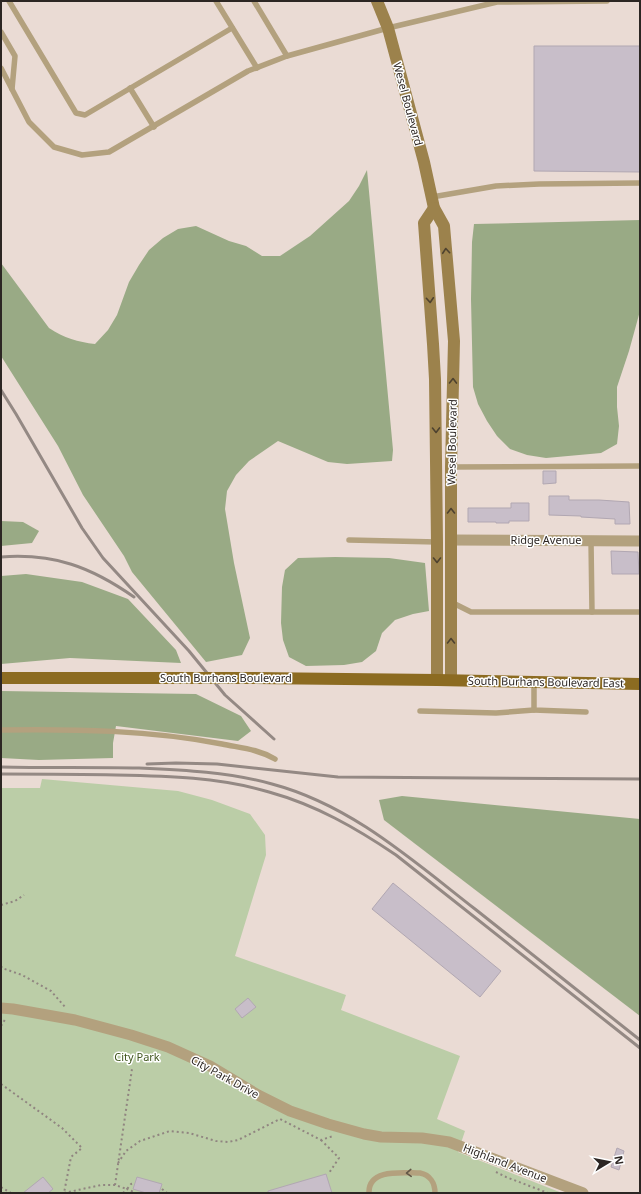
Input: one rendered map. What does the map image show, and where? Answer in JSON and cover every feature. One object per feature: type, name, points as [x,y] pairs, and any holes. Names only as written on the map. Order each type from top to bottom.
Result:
[{"type":"main road","name":"Wesel Boulevard","points":[[377,1],[388,28],[424,162],[433,203],[444,226],[454,341],[451,540],[451,680]]},
{"type":"main road","name":"Wesel Boulevard","points":[[433,203],[424,223],[433,344],[437,542],[437,680]]},
{"type":"main road","name":"South Burhans Boulevard","points":[[1,678],[451,680]]},
{"type":"main road","name":"South Burhans Boulevard East","points":[[451,680],[640,684]]},
{"type":"street","name":"Ridge Avenue","points":[[451,540],[640,541]]},
{"type":"street","name":"City Park Drive","points":[[1,1008],[75,1020],[131,1035],[168,1047],[210,1066],[258,1095],[290,1111],[328,1124],[381,1137],[422,1138],[449,1142]]},
{"type":"street","name":"Highland Avenue","points":[[449,1142],[584,1193]]},
{"type":"lane","points":[[9,1],[76,113],[85,115],[232,28]]},
{"type":"lane","points":[[216,1],[256,68]]},
{"type":"lane","points":[[254,1],[287,56]]},
{"type":"lane","points":[[1,68],[29,122],[54,147],[82,155],[110,152],[248,71],[287,56],[388,28],[497,2],[607,1]]},
{"type":"lane","points":[[1,32],[15,56],[12,90]]},
{"type":"lane","points":[[1,78],[12,90]]},
{"type":"lane","points":[[130,88],[154,126]]},
{"type":"lane","points":[[433,203],[496,186],[539,184],[640,184]]},
{"type":"lane","points":[[452,467],[640,466]]},
{"type":"lane","points":[[349,540],[437,542]]},
{"type":"lane","points":[[591,541],[592,612]]},
{"type":"lane","points":[[451,602],[471,612],[640,612]]},
{"type":"lane","points":[[534,682],[534,710]]},
{"type":"lane","points":[[420,711],[496,713],[534,710],[586,712]]},
{"type":"lane","points":[[1,730],[101,731],[196,739],[263,752],[275,759]]},
{"type":"lane","points":[[369,1193],[370,1184],[380,1176],[424,1173],[431,1178],[435,1187],[435,1193]]},
{"type":"path","points":[[1,905],[15,901],[24,895]]},
{"type":"path","points":[[1,966],[2,968],[22,975],[51,991],[69,1011]]},
{"type":"path","points":[[115,1185],[132,1069]]},
{"type":"path","points":[[1,1084],[62,1128],[82,1148],[71,1157],[64,1193],[101,1185],[115,1185],[136,1193]]},
{"type":"path","points":[[118,1163],[126,1151],[140,1141],[170,1131],[189,1133],[216,1141],[228,1142],[238,1140],[280,1119],[321,1140],[339,1158],[329,1173]]},
{"type":"path","points":[[321,1140],[334,1136]]},
{"type":"path","points":[[494,1171],[548,1193]]},
{"type":"path","points":[[123,1193],[131,1184],[135,1183]]},
{"type":"path","points":[[1,1187],[11,1193]]},
{"type":"path","points":[[162,1189],[167,1193]]},
{"type":"green space","points":[[367,170],[393,450],[392,461],[347,464],[328,462],[278,441],[249,461],[236,475],[227,491],[225,509],[234,563],[250,638],[242,655],[206,662],[132,572],[124,556],[83,495],[58,446],[1,356],[1,263],[49,328],[71,339],[95,344],[108,330],[117,315],[129,282],[139,265],[149,250],[163,238],[178,229],[196,226],[229,241],[246,246],[262,256],[280,256],[310,236],[349,201]]},
{"type":"green space","points":[[640,220],[640,311],[617,387],[619,426],[617,444],[601,453],[546,458],[527,455],[510,449],[497,436],[487,421],[478,404],[473,387],[471,299],[472,242],[474,224]]},
{"type":"green space","points":[[1,521],[23,522],[39,531],[32,543],[1,546]]},
{"type":"green space","points":[[298,558],[389,558],[425,563],[429,611],[395,620],[382,633],[376,651],[362,662],[344,665],[306,666],[289,657],[283,640],[281,623],[282,587],[285,570]]},
{"type":"green space","points":[[26,574],[82,582],[128,599],[176,650],[181,663],[70,658],[1,664],[1,576]]},
{"type":"green space","points":[[1,691],[196,694],[241,716],[251,731],[238,741],[116,726],[113,743],[113,758],[39,760],[1,758]]},
{"type":"green space","name":"City Park","points":[[42,779],[178,791],[212,800],[250,814],[265,835],[266,855],[235,956],[346,995],[341,1010],[460,1056],[437,1119],[465,1131],[458,1152],[562,1193],[1,1193],[1,788],[40,788]]},
{"type":"green space","points":[[402,796],[640,819],[640,1016],[384,820],[379,800]]},
{"type":"building","points":[[534,46],[640,46],[640,172],[534,171]]},
{"type":"building","points":[[543,471],[556,471],[556,483],[543,484]]},
{"type":"building","points":[[549,496],[569,496],[569,500],[629,502],[630,524],[615,524],[615,519],[549,515]]},
{"type":"building","points":[[511,503],[529,503],[529,521],[509,521],[509,523],[468,522],[468,508],[511,508]]},
{"type":"building","points":[[611,551],[638,552],[639,574],[612,574]]},
{"type":"building","points":[[393,883],[501,971],[480,997],[372,909]]},
{"type":"building","points":[[248,998],[256,1007],[242,1018],[235,1009]]},
{"type":"building","points":[[617,1148],[624,1151],[619,1170],[611,1167]]},
{"type":"building","points":[[326,1174],[332,1193],[268,1193],[268,1191]]},
{"type":"building","points":[[43,1177],[53,1189],[48,1193],[23,1193]]},
{"type":"building","points":[[137,1177],[162,1184],[159,1193],[146,1193],[133,1189]]},
{"type":"railway","points":[[1,390],[82,528],[103,558],[189,651],[225,695],[274,739]]},
{"type":"railway","points":[[1,557],[38,557],[71,564],[103,578],[134,597]]},
{"type":"railway","points":[[147,764],[217,764],[338,777],[640,779]]},
{"type":"railway","points":[[1,767],[139,768],[190,771],[223,774],[256,780],[301,793],[354,820],[404,853],[640,1040]]},
{"type":"railway","points":[[1,774],[135,775],[193,778],[250,787],[286,797],[303,804],[335,818],[396,855],[640,1048]]}]
